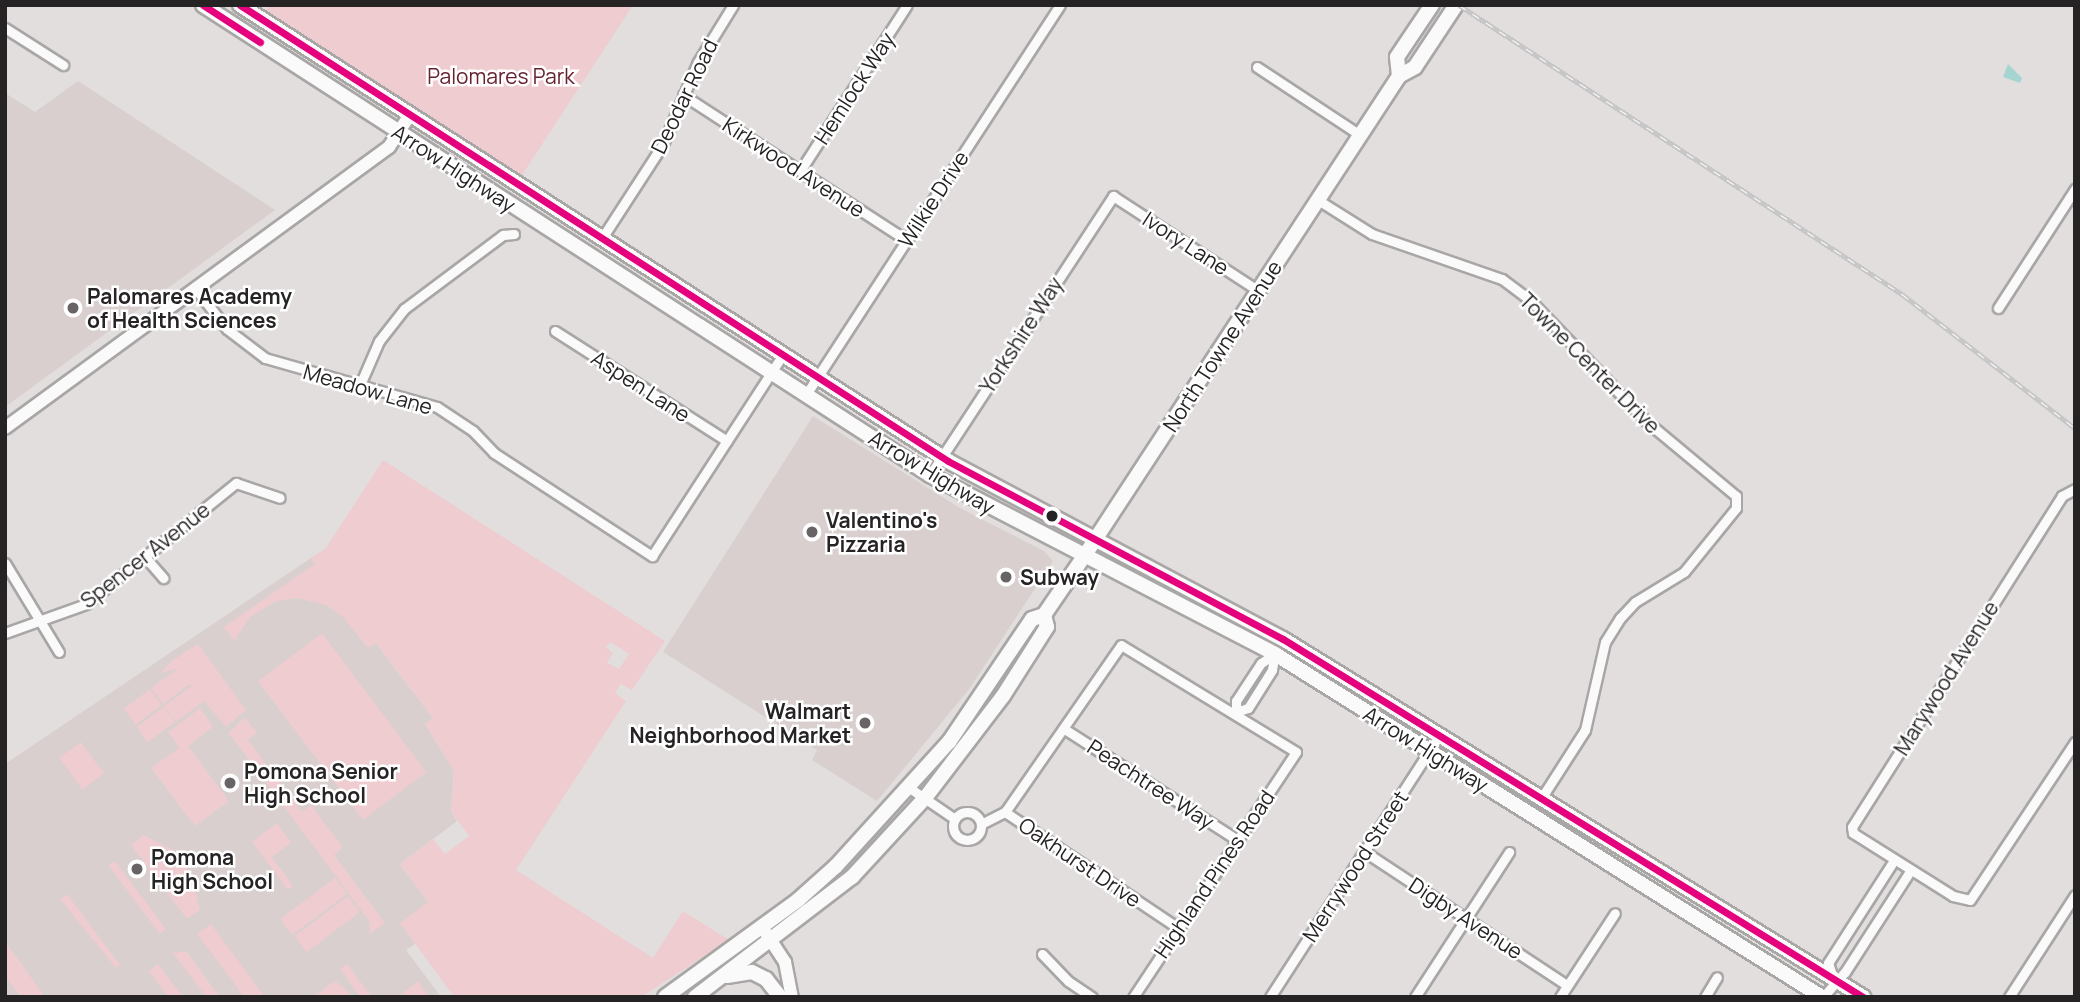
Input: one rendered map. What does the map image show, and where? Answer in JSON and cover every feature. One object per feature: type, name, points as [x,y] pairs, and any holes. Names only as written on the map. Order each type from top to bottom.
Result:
[{"type":"main road","name":"Arrow Highway","points":[[203,5],[930,475],[1275,654],[1822,997]]},
{"type":"main road","name":"Arrow Highway","points":[[240,5],[942,457],[1248,619],[1834,980],[1854,995]]},
{"type":"main road","name":"North Towne Avenue","points":[[1399,76],[1397,57],[1432,5]]},
{"type":"main road","name":"North Towne Avenue","points":[[666,997],[762,927],[836,866],[911,789],[981,699],[1031,619],[1044,615],[1399,76],[1415,67],[1456,5]]},
{"type":"main road","points":[[5,428],[389,147],[410,115]]},
{"type":"main road","name":"Deodar Road","points":[[590,256],[602,238]]},
{"type":"main road","name":"North Towne Avenue","points":[[695,997],[772,941],[852,877],[925,798],[1003,696],[1047,627],[1044,615]]},
{"type":"main road","points":[[762,927],[785,962],[792,997]]},
{"type":"main road","points":[[722,977],[752,972],[766,979],[780,997]]},
{"type":"street","name":"Deodar Road","points":[[602,238],[663,144],[683,95],[733,5]]},
{"type":"street","name":"Hemlock Way","points":[[800,171],[907,5]]},
{"type":"street","name":"Wilkie Drive","points":[[807,393],[1060,5]]},
{"type":"street","points":[[5,28],[62,65]]},
{"type":"street","points":[[1256,67],[1360,135]]},
{"type":"street","name":"Kirkwood Avenue","points":[[683,95],[906,240]]},
{"type":"street","points":[[1998,309],[2075,189]]},
{"type":"street","name":"Ivory Lane","points":[[1113,195],[1259,290]]},
{"type":"street","name":"Yorkshire Way","points":[[930,475],[1113,195]]},
{"type":"street","name":"Towne Center Drive","points":[[1318,200],[1372,234],[1502,279],[1529,299],[1646,421],[1736,496],[1736,508],[1684,572],[1635,602],[1620,618],[1605,642],[1585,730],[1539,800]]},
{"type":"street","points":[[359,387],[375,347],[404,309],[503,235],[514,234]]},
{"type":"street","name":"Meadow Lane","points":[[195,288],[228,329],[265,358],[359,387],[437,407],[454,417],[494,453],[652,556],[727,441]]},
{"type":"street","name":"Aspen Lane","points":[[555,331],[727,441]]},
{"type":"street","points":[[727,441],[783,354]]},
{"type":"street","name":"Spencer Avenue","points":[[5,633],[86,604],[236,483],[280,498]]},
{"type":"street","name":"Marywood Avenue","points":[[2075,489],[2062,496],[1852,827],[1853,833],[1910,871],[1964,902],[1970,900],[2075,743]]},
{"type":"street","points":[[145,557],[163,578]]},
{"type":"street","points":[[5,563],[59,652]]},
{"type":"street","points":[[1005,812],[1066,730],[1121,645],[1236,712],[1248,708],[1272,670],[1275,654]]},
{"type":"street","name":"Highland Pines Road","points":[[1133,997],[1177,927],[1296,752],[1236,712]]},
{"type":"street","name":"Peachtree Way","points":[[1066,730],[1236,839]]},
{"type":"street","name":"Merrywood Street","points":[[1270,997],[1439,736]]},
{"type":"street","name":"Oakhurst Drive","points":[[911,789],[955,819]]},
{"type":"street","name":"Oakhurst Drive","points":[[955,819],[954,831],[964,840],[976,837],[981,824],[1005,812],[1177,927]]},
{"type":"street","name":"Oakhurst Drive","points":[[955,819],[970,813],[981,824]]},
{"type":"street","name":"Digby Avenue","points":[[1365,852],[1567,985]]},
{"type":"street","points":[[1415,997],[1509,852]]},
{"type":"street","points":[[1834,980],[1828,963],[1894,860]]},
{"type":"street","points":[[1822,997],[1834,980],[1845,972],[1910,871]]},
{"type":"street","points":[[2009,997],[2075,895]]},
{"type":"street","points":[[1560,997],[1615,913]]},
{"type":"street","points":[[1042,954],[1068,981],[1092,997]]},
{"type":"street","points":[[1705,997],[1717,977]]},
{"type":"shaded area","name":"Palomares Academy of Health Sciences","points":[[78,81],[275,210],[5,407],[5,93],[35,112]]},
{"type":"shaded area","points":[[813,416],[960,508],[1044,551],[1053,561],[970,688],[877,801],[812,760],[817,750],[663,652]]},
{"type":"shaded area","name":"Pomona Senior High School","points":[[311,558],[433,718],[425,724],[454,771],[451,812],[457,821],[400,864],[428,902],[415,944],[406,950],[441,997],[5,997],[5,764]]},
{"type":"green space","name":"Palomares Park","points":[[270,5],[633,5],[522,175],[266,11]]},
{"type":"green space","points":[[383,460],[665,641],[632,690],[621,684],[615,693],[626,701],[516,870],[653,958],[683,911],[729,940],[641,997],[454,997],[400,923],[428,902],[400,864],[433,839],[445,854],[469,836],[451,812],[454,771],[425,724],[433,718],[376,643],[368,648],[342,616],[326,605],[297,598],[277,601],[250,617],[234,641],[224,627],[315,564],[311,558],[326,548]],"holes":[[[610,642],[629,654],[619,669],[607,663],[613,653],[606,647]]]},
{"type":"green space","points":[[322,633],[427,772],[363,820],[258,681]]},
{"type":"green space","points":[[198,644],[246,710],[226,727],[204,701],[176,722],[164,706],[192,686],[190,684],[163,704],[151,688],[179,668],[161,673],[170,662]]},
{"type":"green space","points":[[150,689],[162,705],[136,725],[124,709]]},
{"type":"green space","points":[[164,707],[175,722],[148,742],[136,727]]},
{"type":"green space","points":[[200,708],[213,727],[188,746],[229,801],[195,826],[151,768],[179,748],[168,732]]},
{"type":"green space","points":[[245,717],[257,733],[248,740],[302,812],[311,805],[343,847],[334,855],[385,923],[370,934],[369,921],[229,733]]},
{"type":"green space","points":[[81,742],[104,774],[82,789],[59,758]]},
{"type":"green space","points":[[277,823],[291,843],[272,857],[293,886],[288,890],[252,842]]},
{"type":"green space","points":[[144,835],[173,850],[191,873],[200,910],[187,919],[131,845]]},
{"type":"green space","points":[[115,861],[166,929],[160,934],[109,866]]},
{"type":"green space","points":[[335,878],[347,894],[292,935],[280,919],[307,899],[313,905],[308,898]]},
{"type":"green space","points":[[67,894],[120,965],[116,968],[60,899]]},
{"type":"green space","points":[[348,896],[360,912],[307,952],[294,936]]},
{"type":"green space","points":[[211,924],[265,997],[244,997],[197,934]]},
{"type":"green space","points":[[5,941],[45,997],[21,997],[5,976]]},
{"type":"green space","points":[[186,951],[220,997],[206,997],[173,953]]},
{"type":"green space","points":[[158,964],[183,997],[168,997],[149,971]]},
{"type":"green space","points":[[347,964],[372,997],[360,997],[340,969]]},
{"type":"green space","points":[[418,981],[428,995],[398,997]]},
{"type":"green space","points":[[337,982],[353,997],[314,997],[330,984]]},
{"type":"water","points":[[2008,64],[2022,78],[2020,83],[2003,77]]},
{"type":"railway","points":[[1459,5],[1902,294],[2075,428]]},
{"type":"transit line","points":[[203,5],[260,42]]},
{"type":"transit line","points":[[240,5],[948,461],[1283,639],[1863,997]]},
{"type":"place","name":"Palomares Academy of Health Sciences","points":[[73,308]]},
{"type":"place","name":"Valentino's Pizzaria","points":[[812,532]]},
{"type":"place","name":"Subway","points":[[1006,577]]},
{"type":"place","name":"Walmart Neighborhood Market","points":[[865,723]]},
{"type":"place","name":"Pomona Senior High School","points":[[230,783]]},
{"type":"place","name":"Pomona High School","points":[[137,869]]}]
